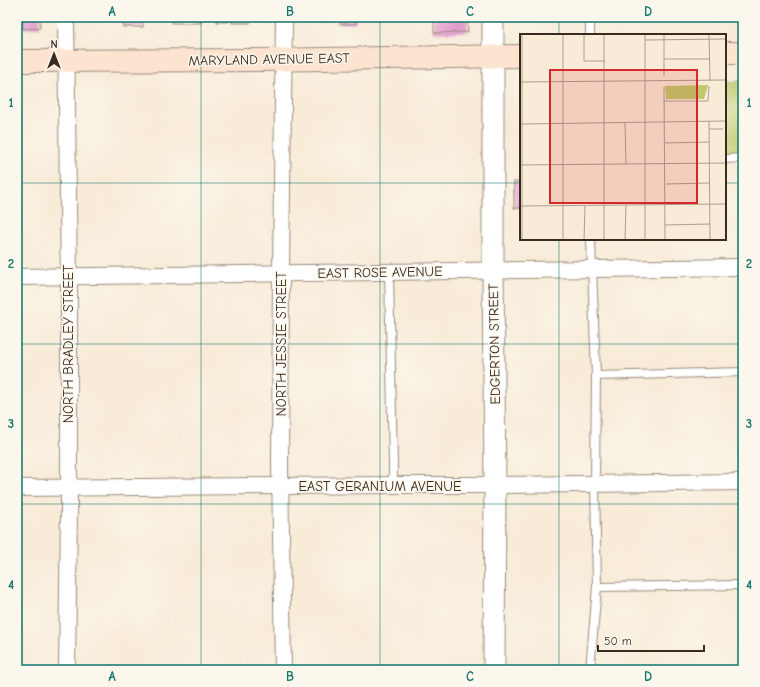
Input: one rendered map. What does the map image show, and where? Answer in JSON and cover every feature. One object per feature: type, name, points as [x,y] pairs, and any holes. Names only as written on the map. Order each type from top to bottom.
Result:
[{"type":"main road","points":[[726,53],[743,53]]},
{"type":"main road","name":"MARYLAND AVENUE EAST","points":[[17,61],[520,56]]},
{"type":"street","name":"NORTH BRADLEY STREET","points":[[66,17],[70,509],[67,670]]},
{"type":"street","name":"NORTH JESSIE STREET","points":[[283,670],[280,486],[284,17]]},
{"type":"street","name":"EDGERTON STREET","points":[[493,17],[495,486],[494,670]]},
{"type":"street","name":"EAST ROSE AVENUE","points":[[17,277],[743,267]]},
{"type":"street","name":"EAST GERANIUM AVENUE","points":[[17,488],[393,485],[495,486],[743,482]]},
{"type":"lane","points":[[590,17],[590,34]]},
{"type":"lane","points":[[726,158],[743,158]]},
{"type":"lane","points":[[590,670],[597,587],[595,484],[596,376],[591,240]]},
{"type":"lane","points":[[389,272],[393,485]]},
{"type":"lane","points":[[596,376],[743,372]]},
{"type":"lane","points":[[597,587],[743,585]]},
{"type":"green space","points":[[743,81],[743,151],[726,151],[726,82]]},
{"type":"building","points":[[23,17],[40,17],[40,28],[23,29]]},
{"type":"building","points":[[123,17],[143,17],[143,27],[123,27]]},
{"type":"building","points":[[172,17],[201,17],[201,23],[172,23]]},
{"type":"building","points":[[217,17],[228,17],[228,22],[217,22]]},
{"type":"building","points":[[232,17],[250,17],[250,23],[232,23]]},
{"type":"building","points":[[303,17],[315,17],[315,21],[303,22]]},
{"type":"building","points":[[320,17],[334,17],[334,21],[320,22]]},
{"type":"building","points":[[340,17],[356,17],[356,24],[340,24]]},
{"type":"building","points":[[434,17],[467,17],[468,32],[434,33]]},
{"type":"building","points":[[526,17],[546,17],[546,21],[526,21]]},
{"type":"building","points":[[514,182],[520,182],[520,208],[514,208]]}]
